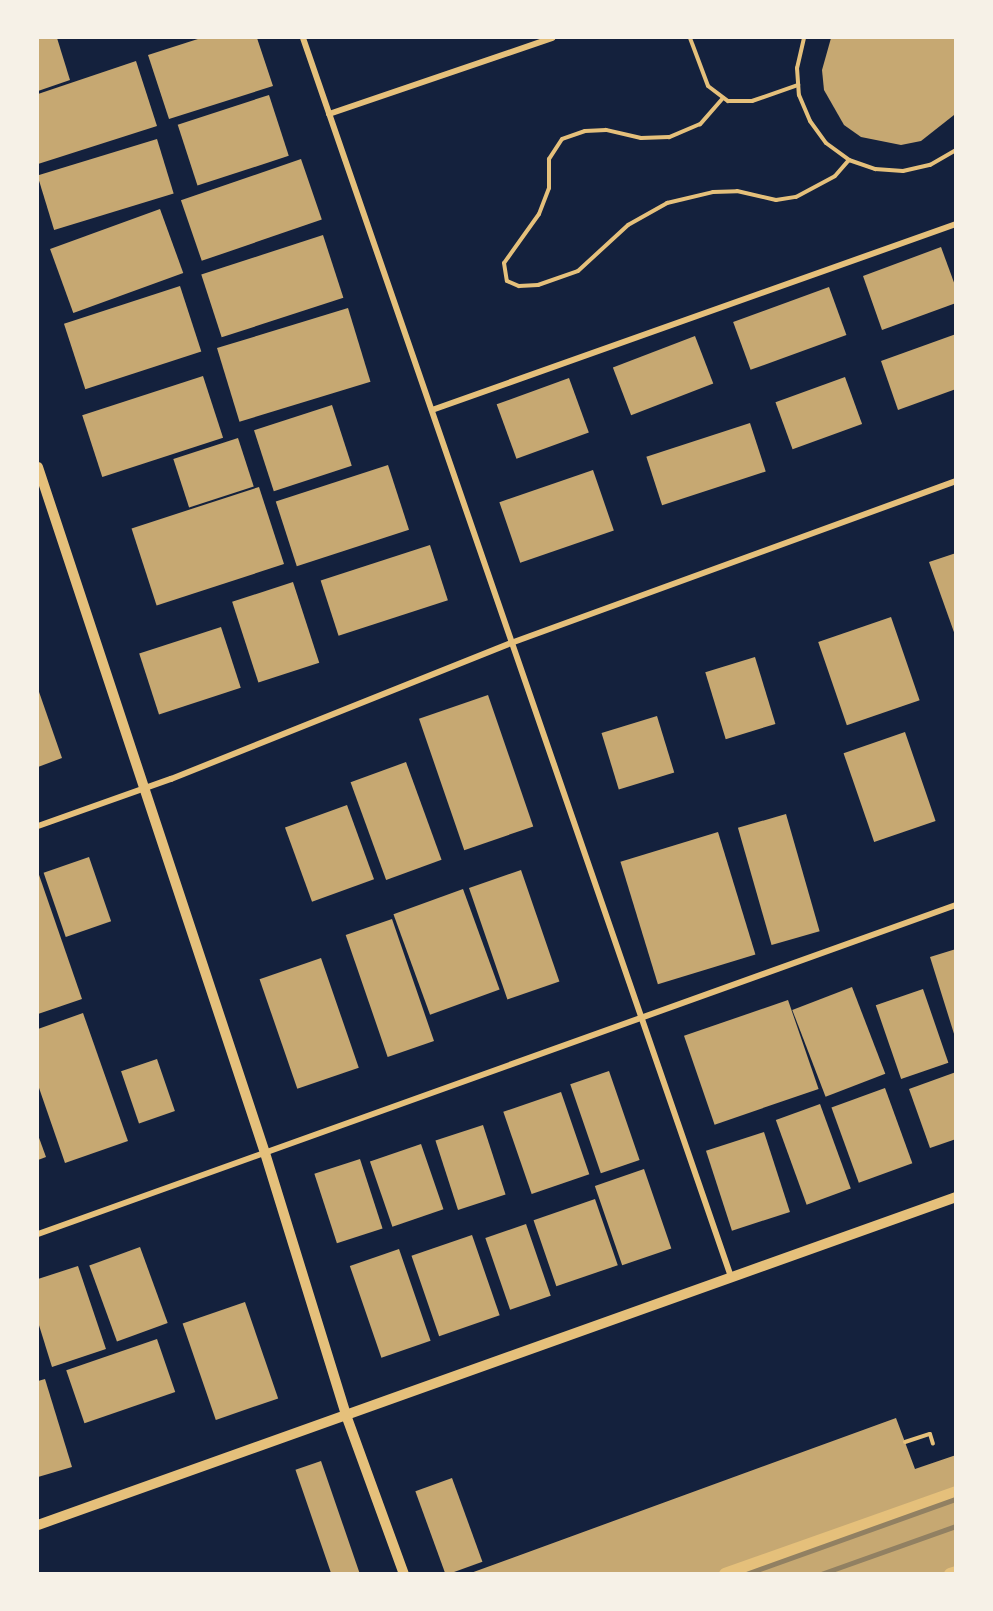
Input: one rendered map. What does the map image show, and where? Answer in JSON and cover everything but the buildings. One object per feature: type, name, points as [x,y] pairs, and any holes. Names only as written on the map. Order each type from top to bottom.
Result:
[{"type":"main road","points":[[725,1574],[956,1492]]},
{"type":"main road","points":[[950,1574],[956,1572]]},
{"type":"street","points":[[303,38],[730,1278]]},
{"type":"street","points":[[329,114],[552,38]]},
{"type":"street","points":[[432,410],[956,225]]},
{"type":"street","points":[[38,467],[265,1153],[346,1415],[404,1574]]},
{"type":"street","points":[[38,826],[143,788],[511,643],[956,481]]},
{"type":"street","points":[[38,1234],[956,905]]},
{"type":"street","points":[[38,1525],[956,1197]]},
{"type":"path","points":[[690,38],[708,86],[723,98],[752,101],[798,85]]},
{"type":"path","points":[[804,38],[797,68],[798,85],[810,121],[826,143],[849,160],[875,169],[903,171],[930,165],[956,150]]},
{"type":"path","points":[[723,98],[700,124],[669,137],[641,138],[606,130],[585,131],[562,139],[549,159],[549,188],[539,214],[504,262],[507,281],[519,286],[538,285],[578,271],[598,257],[628,225],[668,203],[713,192],[737,191],[776,200],[796,197],[826,183],[849,160]]},
{"type":"path","points":[[905,1442],[930,1434],[933,1444]]},
{"type":"railway","points":[[746,1574],[956,1499]]},
{"type":"railway","points":[[821,1574],[956,1526]]}]
